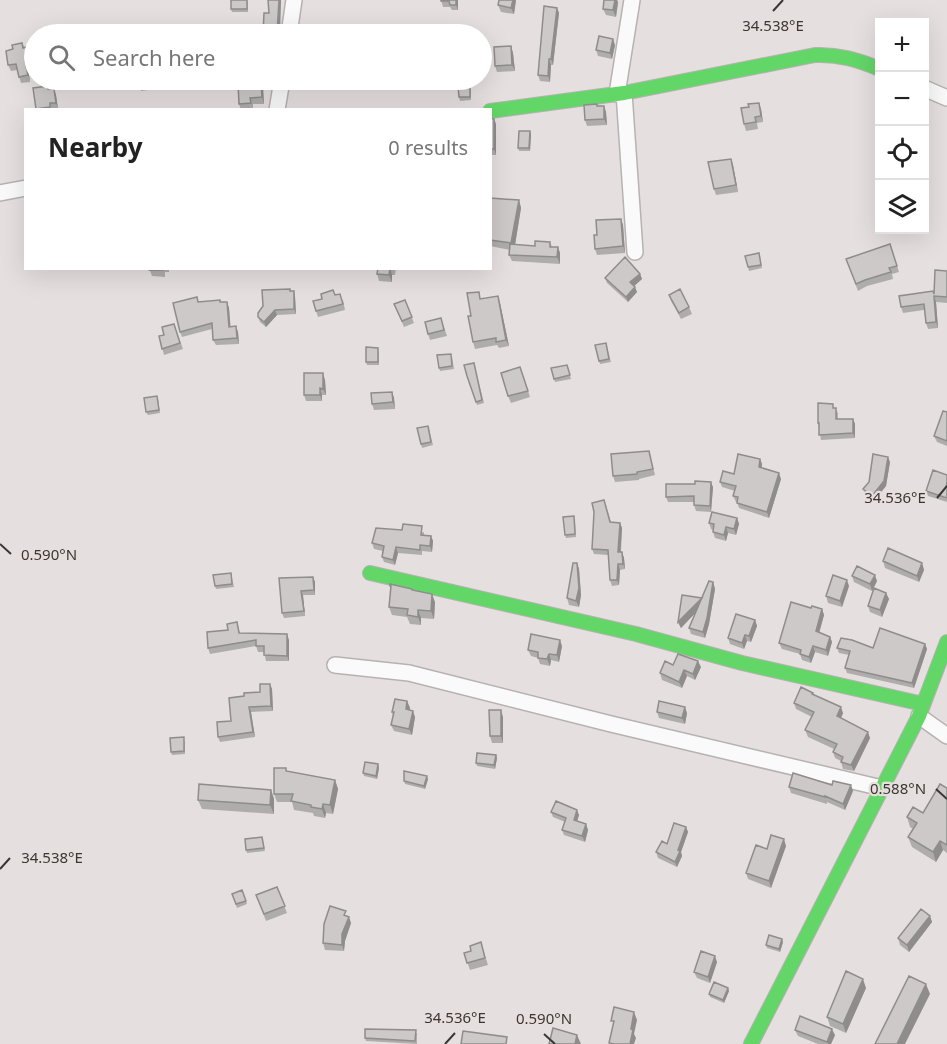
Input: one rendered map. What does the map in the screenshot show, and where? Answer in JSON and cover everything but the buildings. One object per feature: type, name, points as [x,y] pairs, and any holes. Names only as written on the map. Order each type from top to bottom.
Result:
[{"type":"street","points":[[291,24],[294,0]]},
{"type":"street","points":[[632,0],[620,93],[635,252]]},
{"type":"street","points":[[492,111],[620,93],[815,55],[832,54],[853,58],[875,67]]},
{"type":"street","points":[[277,108],[280,90]]},
{"type":"street","points":[[929,90],[947,98]]},
{"type":"street","points":[[0,193],[24,188]]},
{"type":"street","points":[[370,573],[636,634],[921,710],[947,736]]},
{"type":"street","points":[[751,1044],[921,710],[947,642]]},
{"type":"street","points":[[335,665],[409,674],[882,788]]},
{"type":"traffic: fast","points":[[492,111],[624,93],[815,55],[848,58],[875,67]]},
{"type":"traffic: fast","points":[[370,573],[636,634],[742,663],[923,704]]},
{"type":"traffic: fast","points":[[751,1044],[919,716],[947,642]]}]
